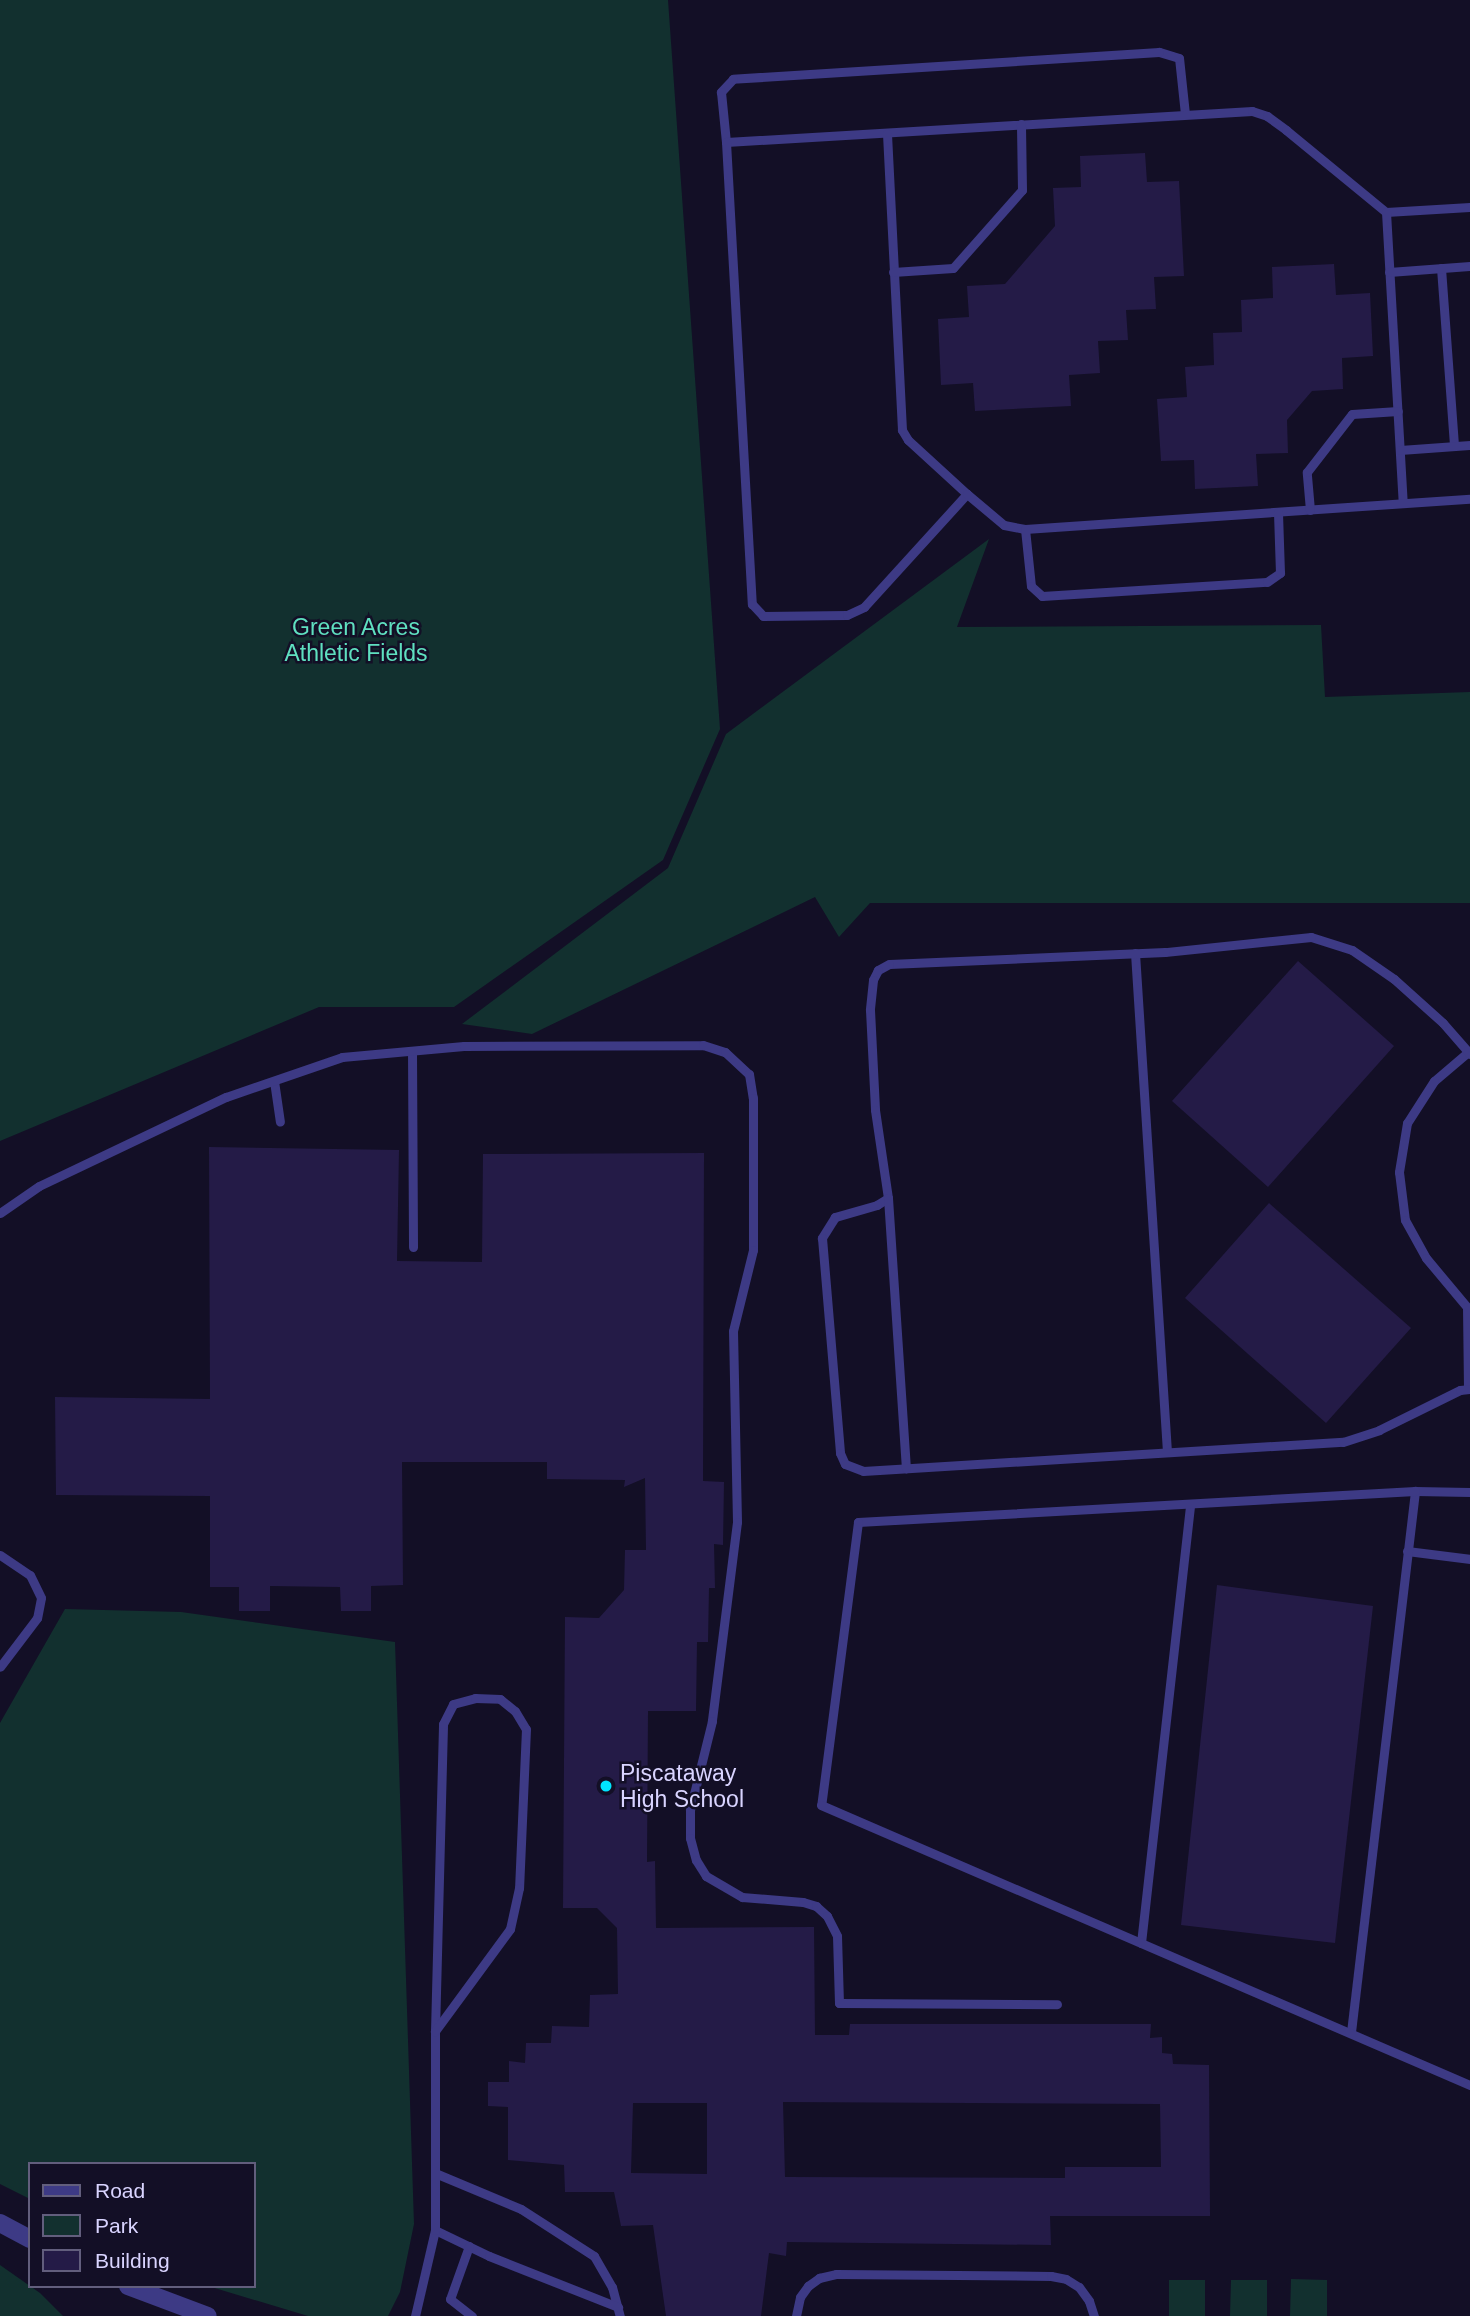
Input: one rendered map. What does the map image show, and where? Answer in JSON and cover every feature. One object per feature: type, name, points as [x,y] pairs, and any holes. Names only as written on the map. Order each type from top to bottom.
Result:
[{"type":"street","points":[[0,2223],[28,2238]]},
{"type":"street","points":[[133,2288],[208,2316]]},
{"type":"lane","points":[[967,494],[864,607],[847,615],[763,616],[752,604],[721,92],[733,79],[1158,52],[1180,58],[1185,114]]},
{"type":"lane","points":[[726,142],[1252,111],[1267,116],[1385,212],[1470,207]]},
{"type":"lane","points":[[893,272],[953,268],[1022,190],[1021,124]]},
{"type":"lane","points":[[887,133],[902,430],[908,440],[1004,525],[1025,529],[1470,499]]},
{"type":"lane","points":[[1385,212],[1403,503]]},
{"type":"lane","points":[[1389,272],[1470,266]]},
{"type":"lane","points":[[1441,268],[1454,446]]},
{"type":"lane","points":[[1310,510],[1307,472],[1352,414],[1398,411]]},
{"type":"lane","points":[[1400,450],[1470,445]]},
{"type":"lane","points":[[1025,529],[1031,586],[1042,596],[1267,582],[1280,573],[1279,512]]},
{"type":"lane","points":[[888,1198],[877,1205],[835,1217],[822,1238],[840,1453],[845,1464],[863,1471],[1343,1442],[1379,1430],[1460,1390],[1469,1389],[1467,1307],[1426,1258],[1405,1220],[1399,1171],[1407,1123],[1434,1082],[1468,1053],[1443,1023],[1394,979],[1352,950],[1311,937],[1135,953],[889,964],[878,971],[873,980],[870,1010],[876,1110],[888,1198],[906,1468]]},
{"type":"lane","points":[[1135,953],[1167,1452]]},
{"type":"lane","points":[[0,1213],[39,1186],[226,1097],[342,1057],[464,1046],[703,1045],[724,1052],[750,1074],[753,1098],[753,1250],[733,1331],[737,1522],[731,1587],[712,1721],[691,1810],[690,1838],[696,1860],[706,1876],[742,1897],[803,1902],[816,1906],[827,1916],[837,1936],[839,2003],[1057,2004]]},
{"type":"lane","points":[[412,1051],[413,1247]]},
{"type":"lane","points":[[274,1081],[280,1122]]},
{"type":"lane","points":[[1351,2032],[1415,1491]]},
{"type":"lane","points":[[1470,1492],[1415,1491],[858,1522],[821,1805],[1470,2085]]},
{"type":"lane","points":[[1141,1943],[1190,1505]]},
{"type":"lane","points":[[1407,1551],[1470,1559]]},
{"type":"lane","points":[[0,1555],[30,1575],[41,1598],[37,1618],[0,1667]]},
{"type":"lane","points":[[415,2316],[435,2231],[435,2031],[443,1724],[453,1704],[475,1698],[500,1699],[515,1711],[527,1728],[519,1888],[510,1928],[435,2031]]},
{"type":"lane","points":[[435,2173],[521,2210],[594,2256],[612,2287],[619,2311]]},
{"type":"lane","points":[[435,2231],[619,2311]]},
{"type":"lane","points":[[469,2246],[450,2299],[472,2316]]},
{"type":"lane","points":[[796,2316],[800,2297],[808,2286],[820,2278],[836,2273],[1051,2276],[1066,2279],[1079,2287],[1089,2301],[1094,2316]]},
{"type":"green space","name":"Green Acres Athletic Fields","points":[[0,0],[668,0],[720,729],[663,860],[454,1007],[319,1007],[0,1141]]},
{"type":"green space","points":[[989,539],[957,627],[1321,625],[1325,697],[1470,692],[1470,903],[870,903],[839,937],[815,897],[532,1034],[462,1024],[668,868],[726,734]]},
{"type":"green space","points":[[65,1609],[181,1612],[395,1642],[414,2224],[400,2292],[388,2316],[308,2316],[215,2288],[256,2288],[256,2162],[28,2162],[28,2198],[0,2184],[0,1723]]},
{"type":"green space","points":[[0,2265],[28,2285],[28,2288],[40,2293],[63,2316],[0,2316]]},
{"type":"green space","points":[[1291,2279],[1327,2280],[1327,2316],[1290,2316]]},
{"type":"green space","points":[[1169,2280],[1205,2280],[1205,2316],[1169,2316]]},
{"type":"green space","points":[[1231,2280],[1267,2280],[1267,2316],[1230,2316]]},
{"type":"building","points":[[1145,153],[1147,182],[1179,181],[1184,276],[1154,277],[1156,309],[1126,310],[1128,340],[1098,341],[1100,373],[1069,375],[1071,406],[975,411],[973,383],[941,385],[938,319],[969,317],[967,286],[1005,284],[1055,226],[1053,188],[1081,187],[1080,156]]},
{"type":"building","points":[[1334,264],[1336,295],[1370,293],[1373,356],[1342,358],[1343,389],[1312,391],[1287,420],[1288,453],[1256,454],[1258,486],[1195,489],[1194,460],[1161,461],[1157,399],[1187,397],[1185,367],[1214,365],[1213,333],[1242,332],[1241,300],[1273,298],[1272,267]]},
{"type":"building","points":[[1298,961],[1394,1046],[1268,1187],[1172,1101]]},
{"type":"building","name":"Piscataway High School","points":[[209,1147],[399,1150],[397,1261],[482,1262],[483,1154],[704,1153],[703,1481],[724,1482],[723,1545],[714,1544],[715,1588],[709,1588],[708,1642],[697,1642],[696,1711],[648,1711],[647,1862],[655,1861],[656,1928],[814,1927],[815,2035],[849,2035],[850,2024],[1151,2024],[1150,2038],[1162,2037],[1162,2053],[1172,2054],[1173,2064],[1209,2065],[1210,2216],[1050,2216],[1051,2245],[787,2242],[786,2256],[769,2253],[761,2316],[666,2316],[653,2225],[621,2226],[614,2192],[565,2192],[564,2165],[508,2160],[508,2107],[488,2106],[488,2082],[509,2082],[509,2061],[525,2063],[526,2043],[551,2043],[552,2026],[589,2027],[590,1995],[618,1994],[617,1928],[597,1908],[563,1908],[565,1617],[599,1618],[624,1590],[625,1550],[646,1550],[645,1478],[624,1487],[625,1480],[547,1479],[547,1462],[402,1462],[403,1585],[371,1586],[371,1611],[341,1611],[340,1587],[270,1586],[270,1611],[239,1611],[239,1587],[210,1587],[210,1496],[56,1495],[55,1397],[210,1399]],"holes":[[[783,2102],[1160,2104],[1161,2167],[1065,2167],[1065,2178],[785,2177]],[[633,2103],[707,2103],[707,2174],[631,2173]]]},
{"type":"building","points":[[1269,1203],[1411,1328],[1326,1423],[1185,1298]]},
{"type":"building","points":[[1217,1585],[1373,1606],[1335,1943],[1181,1925]]},
{"type":"place","name":"Piscataway High School","points":[[606,1786]]}]
